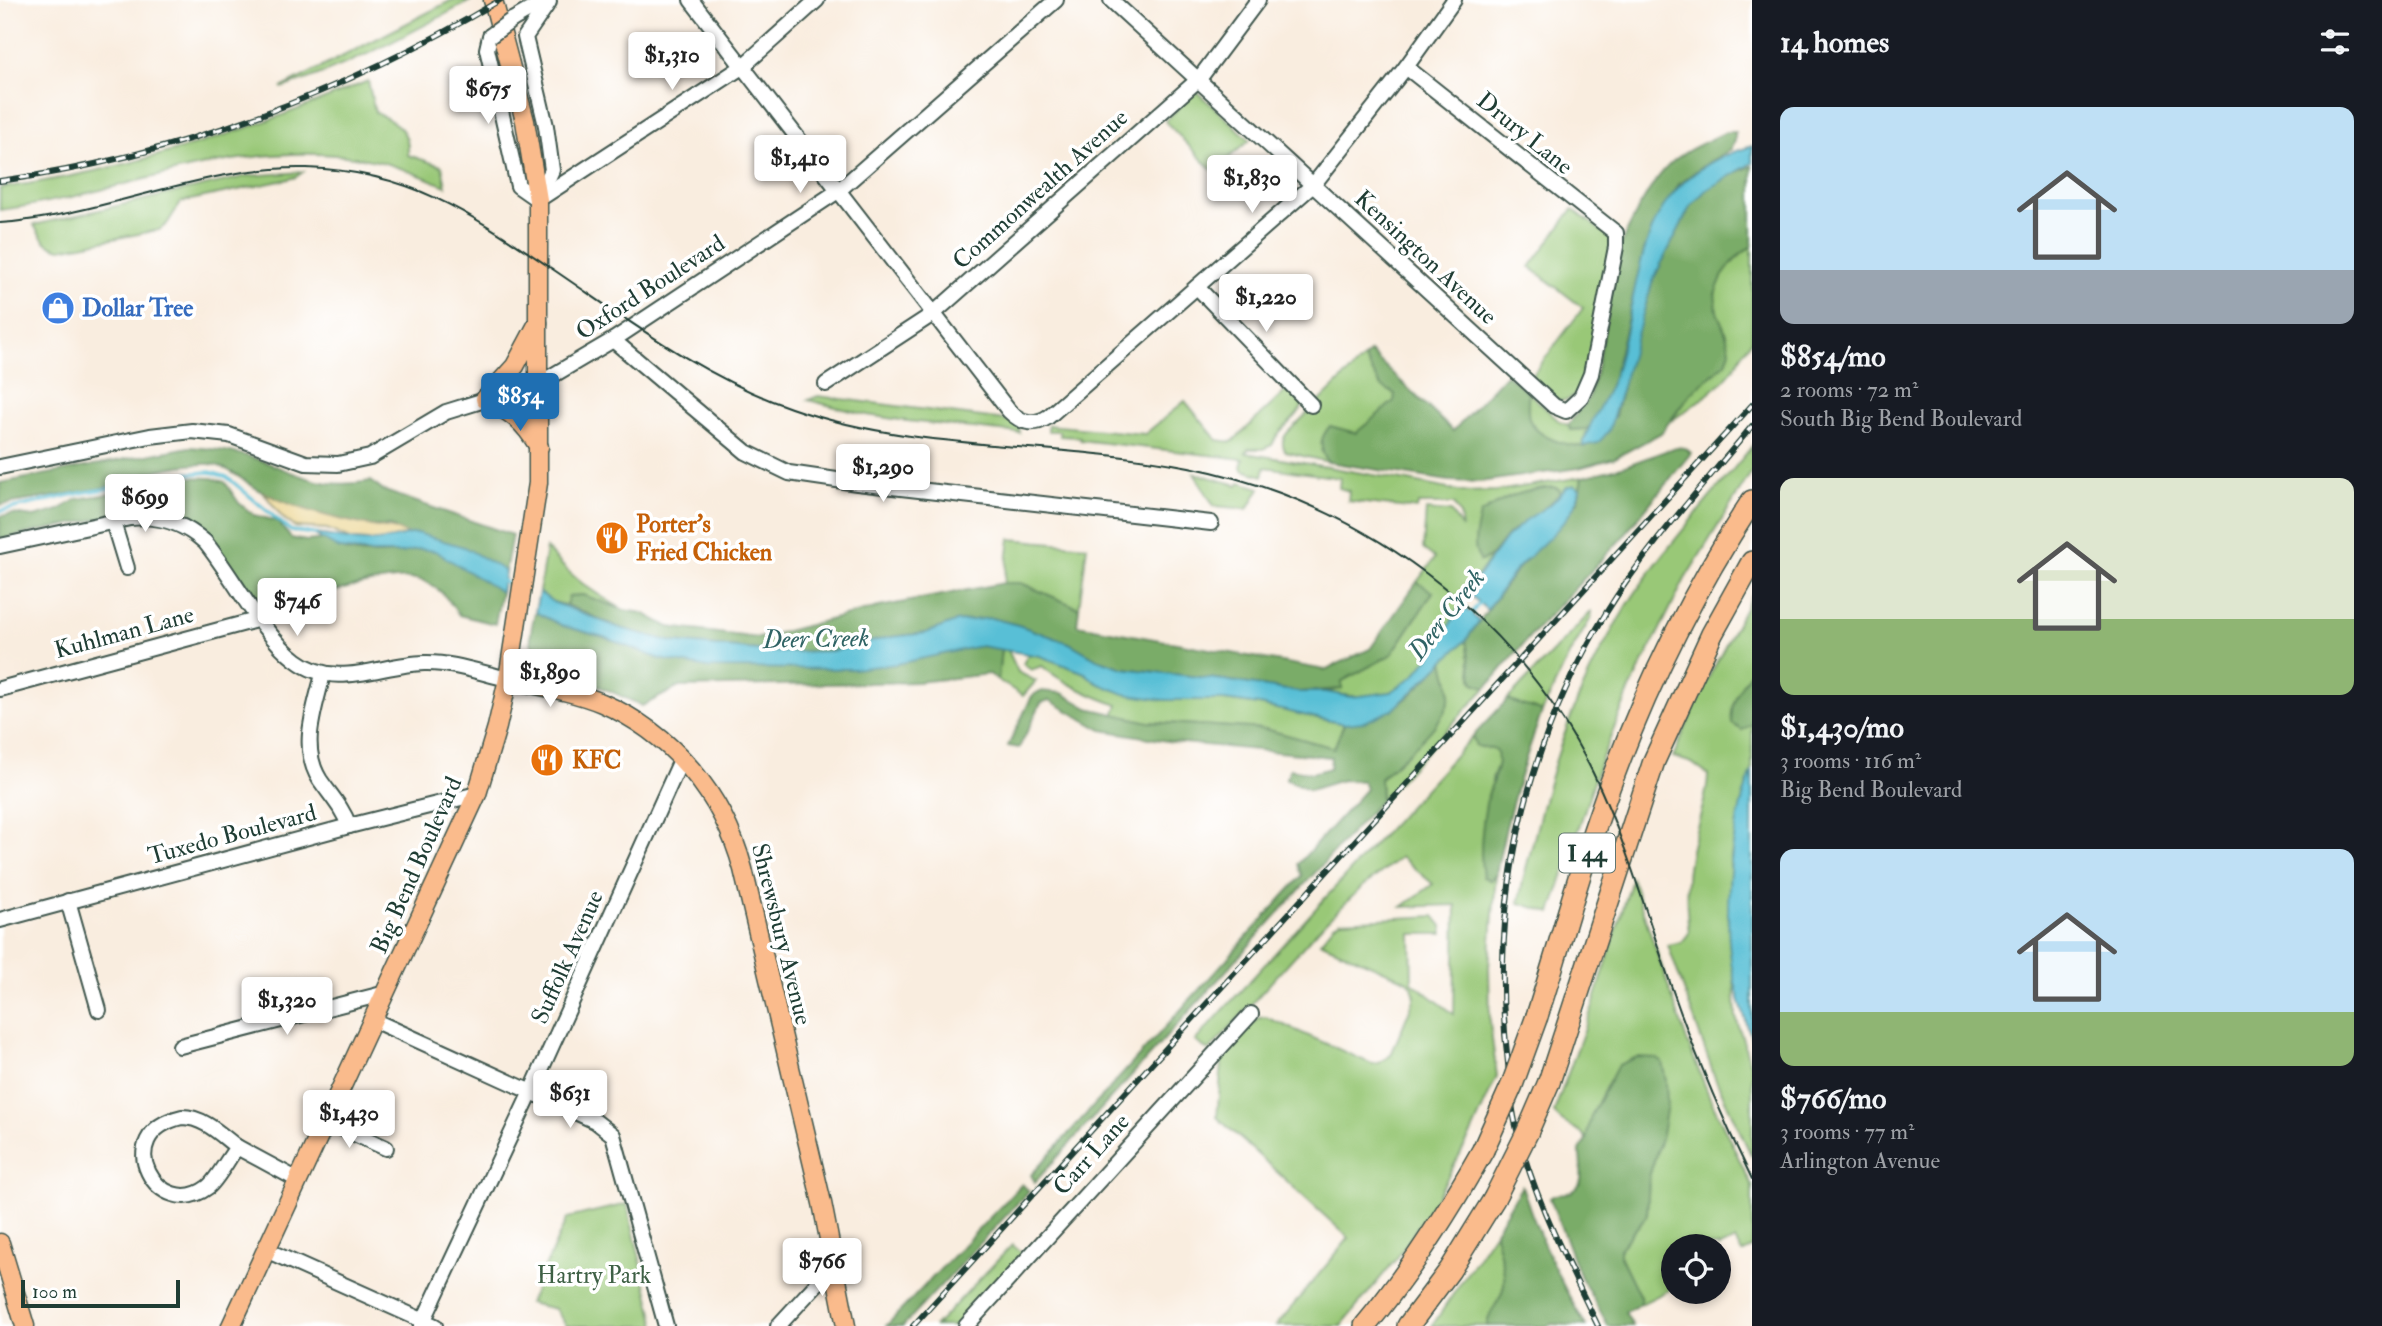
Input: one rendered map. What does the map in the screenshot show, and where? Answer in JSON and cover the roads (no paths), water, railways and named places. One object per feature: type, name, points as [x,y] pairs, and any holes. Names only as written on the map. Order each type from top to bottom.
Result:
[{"type":"highway","name":"I 44","points":[[1365,1326],[1420,1255],[1483,1150],[1503,1106],[1537,1016],[1597,822],[1647,693],[1701,585],[1752,500]]},
{"type":"highway","name":"I 44","points":[[1408,1326],[1450,1270],[1494,1199],[1527,1133],[1549,1082],[1654,761],[1712,634],[1752,562]]},
{"type":"main road","name":"Big Bend Boulevard","points":[[231,1326],[477,794],[508,680],[538,483],[538,200],[525,121],[493,0]]},
{"type":"main road","points":[[539,321],[515,366],[485,399],[520,420],[539,447]]},
{"type":"main road","name":"Shrewsbury Avenue","points":[[508,680],[573,694],[602,704],[644,726],[682,758],[712,797],[724,819],[739,856],[835,1264],[846,1326]]},
{"type":"main road","points":[[0,1243],[25,1326]]},
{"type":"street","points":[[691,0],[1009,411],[1021,421],[1033,423],[1048,417],[1314,184],[1406,67],[1454,0]]},
{"type":"street","points":[[538,200],[742,66],[817,0]]},
{"type":"street","name":"Oxford Boulevard","points":[[0,467],[150,436],[192,431],[229,435],[306,463],[338,464],[370,457],[446,412],[540,383],[613,340],[838,191],[1056,0]]},
{"type":"street","name":"Kensington Avenue","points":[[1111,0],[1554,406]]},
{"type":"street","name":"Commonwealth Avenue","points":[[826,384],[933,314],[1199,79],[1258,0]]},
{"type":"street","points":[[538,200],[518,186],[487,49],[490,36],[540,4],[551,1]]},
{"type":"street","points":[[525,37],[551,1]]},
{"type":"street","points":[[514,20],[525,37],[546,126],[552,170],[538,200]]},
{"type":"street","name":"Drury Lane","points":[[1406,67],[1616,233],[1616,247],[1591,374],[1576,403],[1566,411],[1554,406]]},
{"type":"street","points":[[1197,287],[1311,405]]},
{"type":"street","points":[[613,340],[746,452],[789,473],[869,485],[1211,523]]},
{"type":"street","points":[[0,546],[130,518],[156,517],[175,522],[191,530],[213,552],[278,643],[295,660],[323,674],[351,675],[425,663],[446,664],[508,680]]},
{"type":"street","points":[[113,522],[127,568]]},
{"type":"street","name":"Kuhlman Lane","points":[[0,689],[260,619]]},
{"type":"street","points":[[323,674],[310,733],[310,755],[319,778],[343,810],[349,826]]},
{"type":"street","name":"Suffolk Avenue","points":[[427,1324],[682,758]]},
{"type":"street","name":"Tuxedo Boulevard","points":[[0,920],[477,794]]},
{"type":"street","points":[[68,901],[99,1010]]},
{"type":"street","points":[[180,1046],[386,993]]},
{"type":"street","name":"Carr Lane","points":[[966,1326],[1251,1014]]},
{"type":"street","points":[[373,1020],[530,1094],[595,1121],[613,1135],[666,1326]]},
{"type":"street","points":[[237,1147],[214,1182],[194,1194],[184,1195],[164,1190],[152,1179],[145,1162],[144,1150],[153,1131],[162,1124],[182,1117],[191,1117],[205,1123],[237,1147],[298,1180]]},
{"type":"street","points":[[326,1121],[386,1147]]},
{"type":"street","points":[[266,1250],[427,1324]]},
{"type":"street","points":[[778,1326],[835,1264]]},
{"type":"water","points":[[1752,146],[1752,163],[1705,191],[1690,207],[1653,280],[1609,431],[1598,443],[1583,446],[1613,378],[1639,270],[1649,237],[1663,208],[1683,183],[1712,162]]},
{"type":"water","points":[[1575,485],[1580,489],[1571,512],[1512,575],[1487,610],[1467,592],[1471,586],[1506,538],[1526,520],[1552,503],[1567,487]]},
{"type":"water","points":[[417,533],[464,547],[505,571],[501,592],[435,551],[419,549],[402,553],[371,553],[340,549],[313,534],[375,541]]},
{"type":"water","points":[[539,592],[553,602],[620,628],[673,642],[780,652],[832,651],[891,637],[926,633],[955,622],[991,618],[1069,643],[1097,659],[1123,668],[1351,697],[1391,692],[1415,675],[1436,649],[1461,604],[1479,621],[1466,640],[1393,710],[1364,722],[1344,724],[1224,700],[1163,700],[1124,694],[1097,683],[1085,673],[1040,656],[980,646],[897,664],[854,669],[708,668],[660,659],[604,637],[563,626],[535,612]]},
{"type":"water","points":[[1752,771],[1752,1040],[1735,983],[1728,905],[1733,847],[1744,794]]},
{"type":"waterway","name":"Deer Creek","points":[[0,511],[168,475],[210,472],[227,477],[291,531],[316,534]]},
{"type":"waterway","name":"Deer Creek","points":[[501,580],[515,588]]},
{"type":"waterway","name":"Deer Creek","points":[[1470,615],[1480,602]]},
{"type":"tram line","points":[[0,223],[39,219],[191,182],[268,169],[307,168],[377,177],[408,186],[465,213],[696,364],[791,408],[889,433],[1089,453],[1189,467],[1253,484],[1314,507],[1372,537],[1426,574],[1476,616],[1521,663],[1560,716],[1593,773],[1605,800],[1627,854],[1691,1041],[1752,1179]]},
{"type":"railway","points":[[0,181],[131,155],[259,116],[382,63],[500,0]]},
{"type":"railway","points":[[913,1326],[1752,405]]},
{"type":"railway","points":[[1598,1326],[1541,1203],[1514,1118],[1503,1004],[1509,887],[1519,830],[1534,774],[1553,719],[1577,665],[1606,613],[1639,564],[1752,426]]},
{"type":"place","name":"Dollar Tree","points":[[58,308]]},
{"type":"place","name":"Porter's Fried Chicken","points":[[612,538]]},
{"type":"place","name":"KFC","points":[[547,760]]},
{"type":"park label","name":"Hartry Park","points":[[594,1275]]}]
